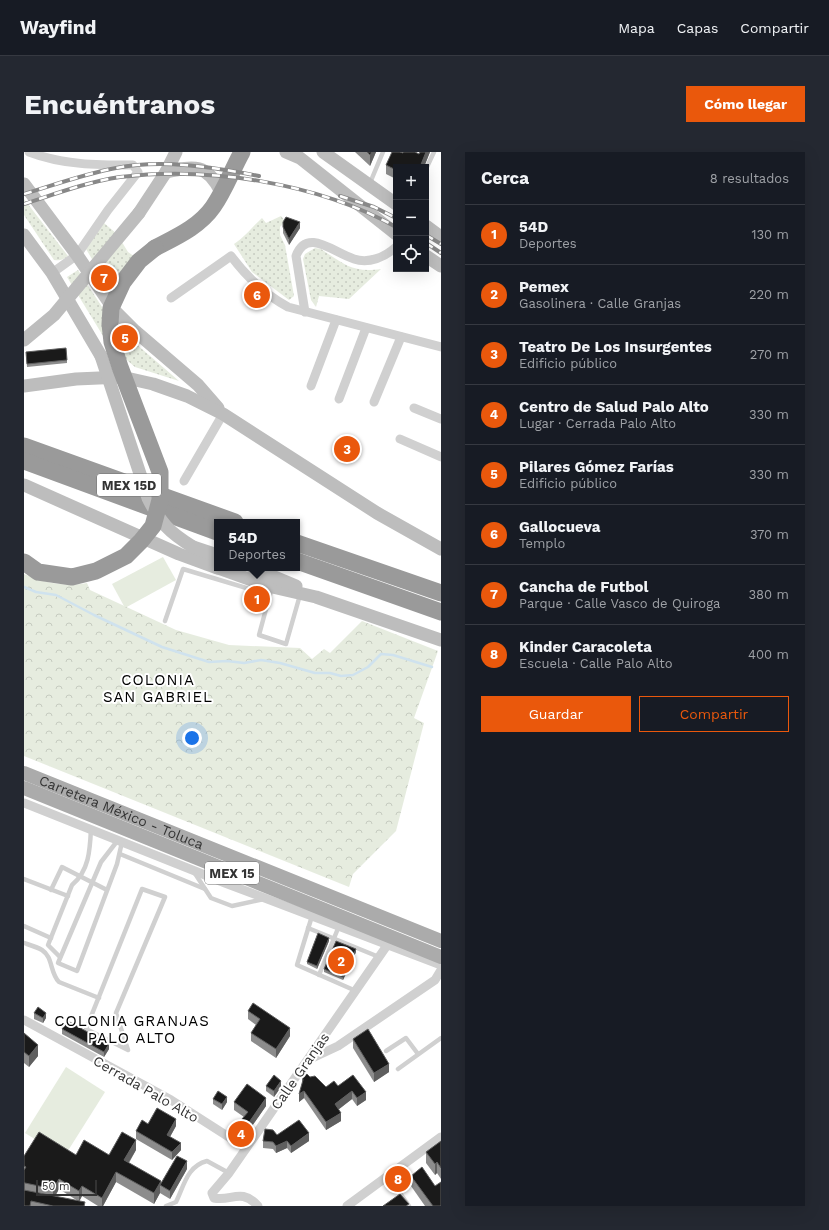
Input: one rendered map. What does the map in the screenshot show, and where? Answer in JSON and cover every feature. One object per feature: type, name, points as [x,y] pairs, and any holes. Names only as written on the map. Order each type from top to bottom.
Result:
[{"type":"highway","points":[[24,562],[38,572],[72,577],[96,571],[126,556],[153,526],[160,500],[160,472],[112,342],[110,324],[111,308],[123,282],[139,261],[155,248],[182,234],[204,218],[213,207],[242,152]]},
{"type":"highway","name":"MEX 15D","points":[[24,446],[227,519]]},
{"type":"highway","name":"MEX 15D","points":[[24,461],[214,531]]},
{"type":"highway","points":[[300,544],[441,593]]},
{"type":"highway","points":[[300,562],[441,612]]},
{"type":"main road","points":[[24,340],[54,315],[139,213],[166,172],[176,152]]},
{"type":"main road","points":[[286,152],[300,158],[393,232]]},
{"type":"main road","points":[[323,152],[393,202]]},
{"type":"main road","points":[[166,172],[194,167],[203,169],[216,180],[221,192]]},
{"type":"main road","points":[[24,184],[77,255],[115,311],[146,342],[198,386],[223,414]]},
{"type":"main road","points":[[429,228],[441,237]]},
{"type":"main road","points":[[24,235],[52,273],[101,356],[148,498],[158,519],[173,534],[192,547],[214,554]]},
{"type":"main road","points":[[429,258],[441,266]]},
{"type":"main road","points":[[24,386],[76,379],[122,377],[153,384],[187,396],[223,414],[377,513],[441,549]]},
{"type":"main road","points":[[24,485],[214,569]]},
{"type":"main road","points":[[256,571],[272,586]]},
{"type":"main road","points":[[223,573],[272,586],[301,591],[441,640]]},
{"type":"main road","name":"Carretera México - Toluca","points":[[24,773],[441,941]]},
{"type":"main road","name":"Carretera México - Toluca","points":[[24,788],[313,911],[441,957]]},
{"type":"street","points":[[29,152],[58,161],[83,164],[133,165],[138,170],[77,255],[52,273]]},
{"type":"street","points":[[305,312],[296,256],[299,249],[304,244],[312,242],[320,244],[354,260],[365,261],[378,259],[393,249]]},
{"type":"street","points":[[171,298],[231,256],[243,272],[277,301],[288,307],[441,347]]},
{"type":"street","points":[[311,386],[336,320]]},
{"type":"street","points":[[339,399],[366,328]]},
{"type":"street","points":[[374,402],[401,337]]},
{"type":"street","points":[[414,408],[441,419]]},
{"type":"street","points":[[184,482],[223,414]]},
{"type":"street","points":[[400,439],[441,457]]},
{"type":"street","points":[[24,802],[266,899],[313,911]]},
{"type":"street","points":[[341,922],[388,944],[441,965]]},
{"type":"street","name":"Calle Granjas","points":[[258,1206],[253,1200],[238,1195],[219,1199],[214,1198],[212,1193],[229,1173],[388,944]]},
{"type":"street","points":[[307,1061],[338,1046],[435,980],[441,970]]},
{"type":"street","name":"Cerrada Palo Alto","points":[[24,1020],[171,1100],[246,1148]]},
{"type":"street","points":[[347,1206],[441,1137]]},
{"type":"lane","points":[[369,184],[383,152]]},
{"type":"lane","points":[[428,164],[434,152]]},
{"type":"lane","points":[[165,621],[183,569],[223,573]]},
{"type":"lane","points":[[272,586],[259,635],[286,644],[301,591]]},
{"type":"lane","points":[[60,957],[48,945],[72,885],[80,878],[90,853],[91,830]]},
{"type":"lane","points":[[120,841],[120,854],[76,972],[58,963],[60,957],[103,859],[120,841]]},
{"type":"lane","points":[[120,854],[205,889]]},
{"type":"lane","points":[[51,890],[62,867],[80,878],[107,890]]},
{"type":"lane","points":[[193,870],[211,898],[232,906],[266,899]]},
{"type":"lane","points":[[24,879],[68,896]]},
{"type":"lane","points":[[142,889],[165,897],[116,1013],[128,1050],[86,1029],[99,998],[142,889]]},
{"type":"lane","points":[[313,911],[297,965],[356,991]]},
{"type":"lane","points":[[319,975],[341,922]]},
{"type":"lane","points":[[24,926],[51,938]]},
{"type":"lane","points":[[308,928],[379,957]]},
{"type":"lane","points":[[24,943],[42,950],[46,954],[54,977],[59,982],[99,998]]},
{"type":"lane","points":[[386,1051],[406,1038],[418,1054]]},
{"type":"lane","points":[[398,1069],[441,1038]]},
{"type":"lane","points":[[166,1206],[176,1202],[190,1171],[198,1163],[207,1162],[229,1173]]},
{"type":"lane","points":[[388,1176],[409,1206]]},
{"type":"green space","points":[[24,199],[68,256],[60,260],[54,260],[24,215]]},
{"type":"green space","points":[[281,216],[285,221],[280,227],[280,235],[285,245],[294,296],[289,300],[252,272],[234,244],[262,218],[266,223]]},
{"type":"green space","points":[[104,223],[117,234],[128,252],[138,259],[121,299],[102,276],[86,249]]},
{"type":"green space","points":[[315,248],[321,249],[342,263],[355,268],[363,270],[381,269],[349,299],[319,296],[316,307],[311,300],[303,259],[305,254]]},
{"type":"green space","points":[[78,270],[104,310],[135,343],[179,381],[135,367],[108,344],[67,277]]},
{"type":"green space","points":[[163,557],[176,580],[125,608],[112,584]]},
{"type":"green space","points":[[24,574],[39,580],[62,584],[70,585],[87,583],[90,590],[176,630],[229,645],[300,648],[312,659],[324,649],[330,653],[362,621],[438,651],[414,718],[424,723],[396,831],[353,874],[349,887],[24,756]]},
{"type":"green space","points":[[66,1067],[105,1092],[64,1157],[25,1133]]},
{"type":"building","points":[[392,152],[415,152],[419,154],[420,152],[426,152],[421,164],[393,164],[393,168],[386,165]]},
{"type":"building","points":[[286,217],[300,222],[289,239],[283,227],[283,222]]},
{"type":"building","points":[[124,326],[134,336],[129,341],[122,333],[121,328]]},
{"type":"building","points":[[66,348],[67,360],[27,364],[26,352]]},
{"type":"building","points":[[318,933],[329,938],[317,966],[307,962]]},
{"type":"building","points":[[336,941],[356,949],[343,977],[324,969]]},
{"type":"building","points":[[253,1003],[290,1028],[276,1049],[251,1033],[260,1019],[248,1011]]},
{"type":"building","points":[[38,1007],[46,1013],[43,1018],[34,1013]]},
{"type":"building","points":[[68,1021],[109,1044],[104,1052],[62,1029]]},
{"type":"building","points":[[368,1029],[389,1064],[374,1073],[353,1039]]},
{"type":"building","points":[[24,1033],[38,1045],[29,1056],[24,1052]]},
{"type":"building","points":[[307,1074],[310,1077],[315,1076],[326,1087],[334,1081],[338,1086],[353,1075],[366,1092],[357,1098],[352,1091],[335,1104],[341,1113],[326,1122],[304,1091],[299,1094],[303,1080],[302,1075]]},
{"type":"building","points":[[274,1075],[281,1081],[274,1091],[266,1086]]},
{"type":"building","points":[[247,1084],[266,1098],[243,1131],[236,1126],[248,1112],[234,1102]]},
{"type":"building","points":[[218,1091],[227,1097],[222,1104],[213,1099]]},
{"type":"building","points":[[157,1108],[176,1119],[167,1135],[181,1143],[172,1152],[136,1131],[142,1120],[148,1124]]},
{"type":"building","points":[[299,1120],[309,1133],[291,1146],[287,1141],[276,1146],[273,1142],[263,1141],[265,1129],[273,1130],[277,1135]]},
{"type":"building","points":[[39,1132],[76,1155],[84,1140],[109,1155],[122,1132],[136,1140],[124,1160],[161,1181],[154,1193],[116,1172],[102,1198],[82,1186],[79,1191],[59,1179],[53,1189],[24,1183],[24,1170],[26,1167],[24,1166],[24,1156]]},
{"type":"building","points":[[441,1141],[441,1168],[437,1162],[435,1164],[426,1152]]},
{"type":"building","points":[[177,1156],[187,1161],[170,1191],[160,1185]]},
{"type":"building","points":[[422,1167],[435,1186],[441,1182],[441,1206],[433,1206],[411,1176]]},
{"type":"building","points":[[24,1190],[85,1202],[84,1206],[53,1206],[31,1201],[30,1206],[24,1206]]},
{"type":"building","points":[[400,1194],[409,1204],[406,1206],[383,1206]]},
{"type":"waterway","points":[[24,587],[36,592],[56,595],[94,615],[162,647],[209,662],[227,661],[244,663],[261,660],[280,663],[315,673],[330,673],[341,676],[353,675],[368,667],[381,654],[393,655],[432,667]]},
{"type":"railway","points":[[24,194],[92,173],[133,165],[188,165],[259,176]]},
{"type":"railway","points":[[24,204],[95,182],[120,177],[154,174],[225,176],[262,181],[298,189],[332,199],[365,212],[393,226]]},
{"type":"railway","points":[[340,196],[374,207],[393,216]]},
{"type":"railway","points":[[428,236],[441,244]]},
{"type":"railway","points":[[429,245],[441,253]]},
{"type":"place","name":"Cancha de Futbol","points":[[104,278]]},
{"type":"place","name":"Gallocueva","points":[[257,295]]},
{"type":"place","name":"Pilares Gómez Farías","points":[[125,338]]},
{"type":"place","name":"Teatro De Los Insurgentes","points":[[347,449]]},
{"type":"place","name":"54D","points":[[257,599]]},
{"type":"place","name":"Pemex","points":[[341,961]]},
{"type":"place","name":"Centro de Salud Palo Alto","points":[[241,1134]]},
{"type":"place","name":"Kinder Caracoleta","points":[[398,1179]]},
{"type":"district","name":"COLONIA SAN GABRIEL","points":[[158,688]]},
{"type":"district","name":"COLONIA GRANJAS PALO ALTO","points":[[132,1030]]}]
